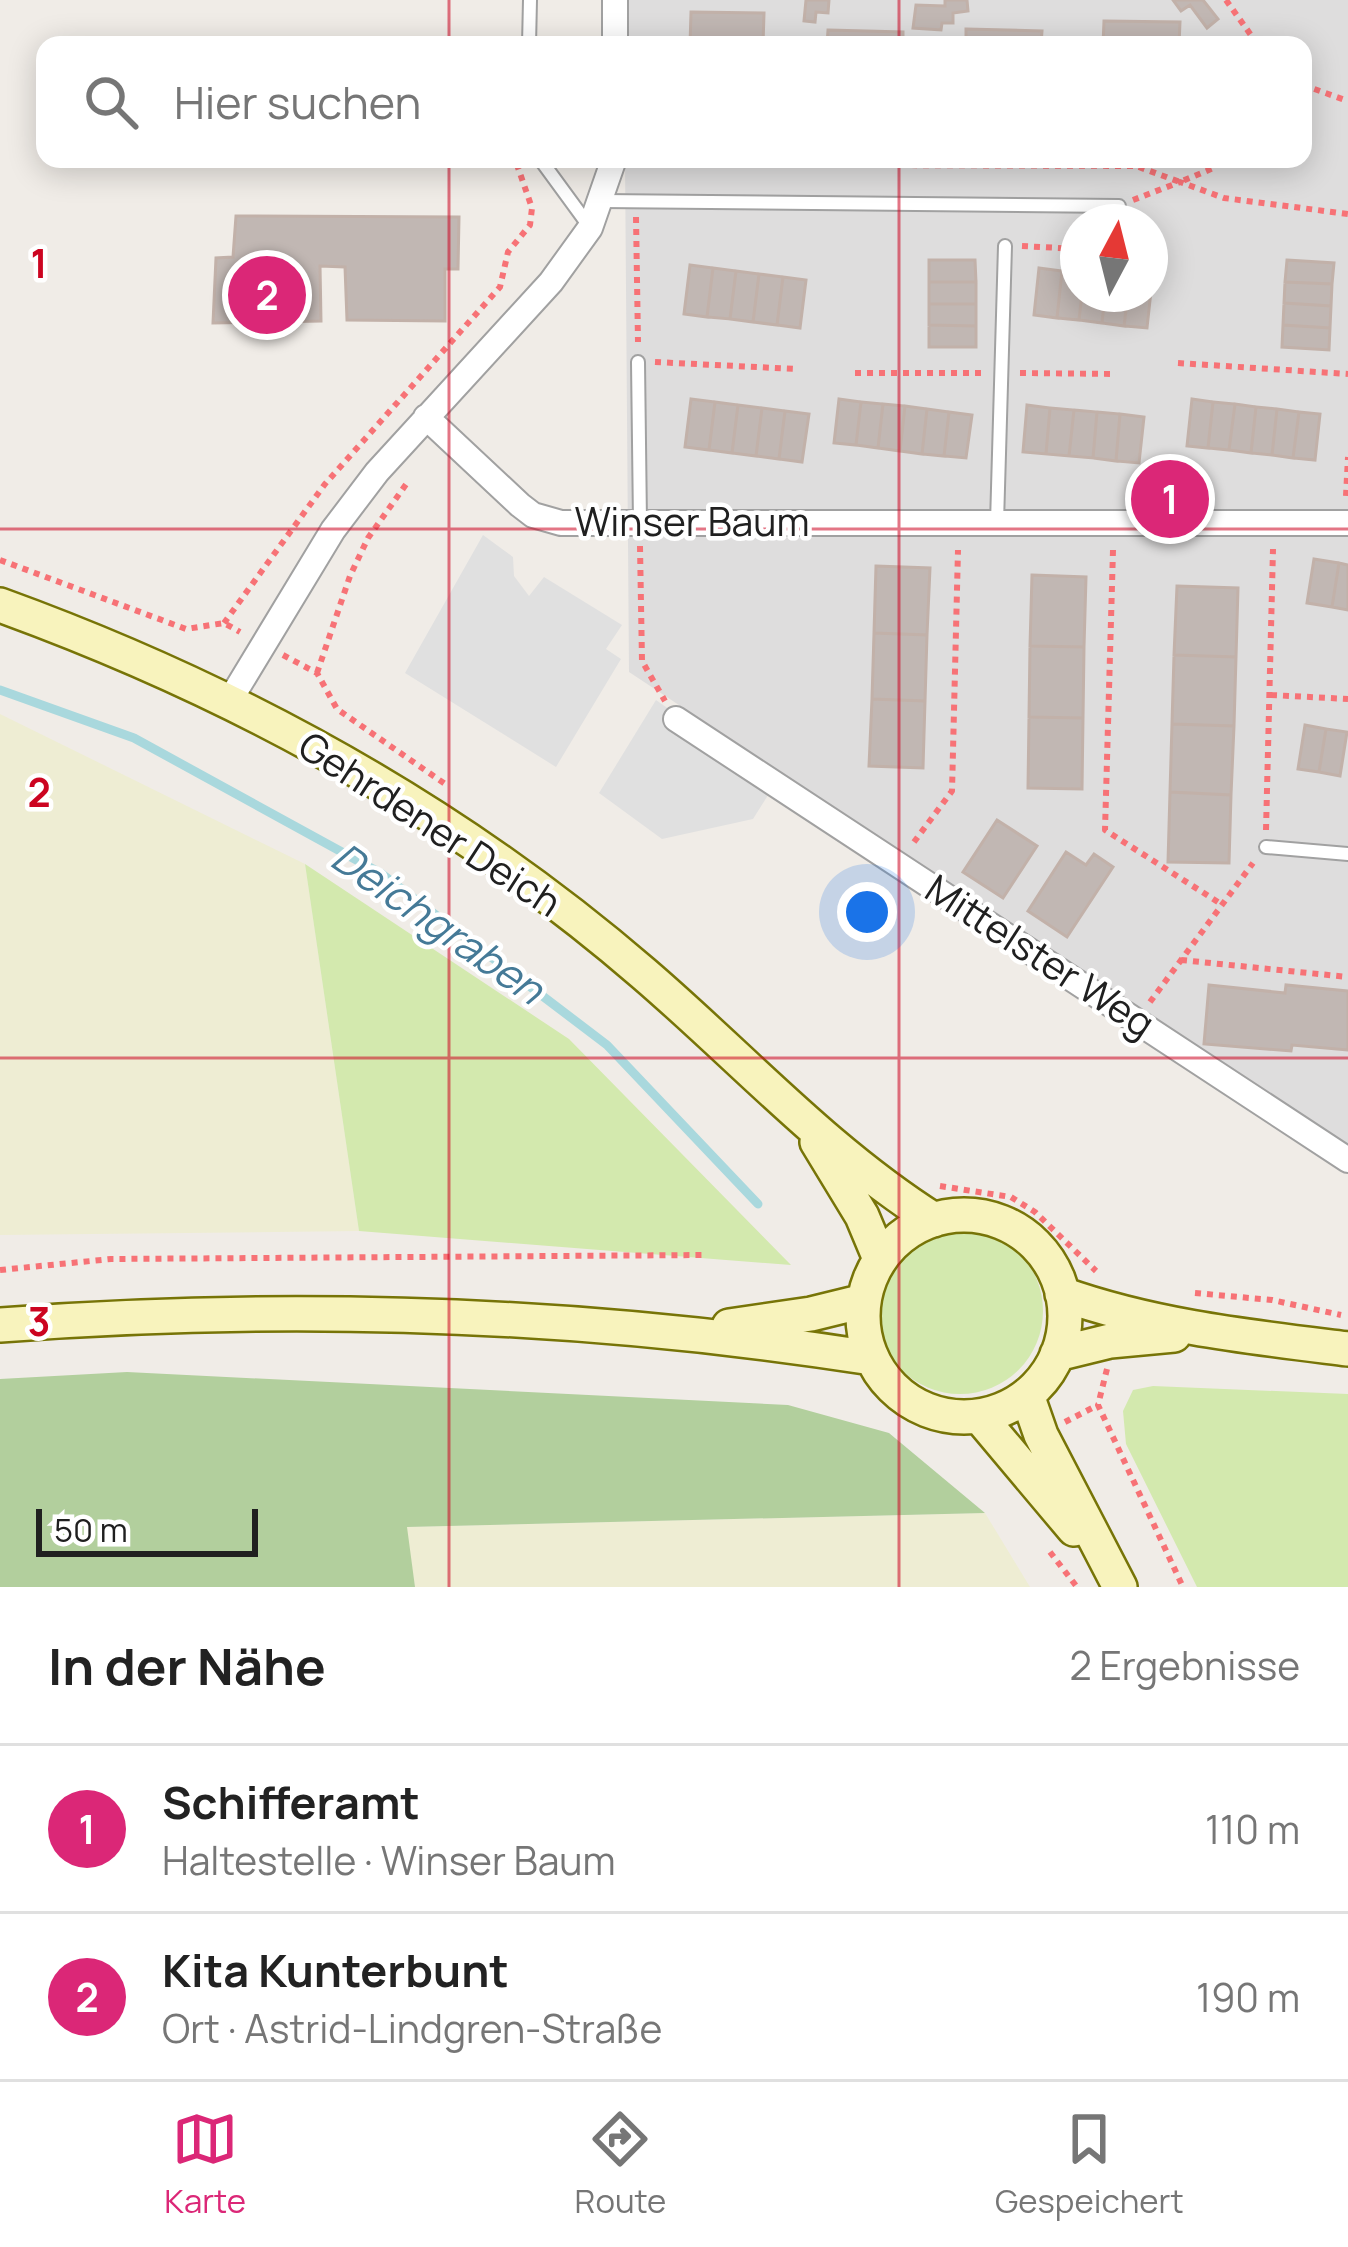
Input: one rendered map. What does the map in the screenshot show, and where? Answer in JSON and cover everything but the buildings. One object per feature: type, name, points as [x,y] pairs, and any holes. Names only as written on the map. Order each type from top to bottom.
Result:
[{"type":"main road","name":"Gehrdener Deich","points":[[0,605],[97,640],[230,700],[457,832],[644,974],[807,1125],[934,1220]]},
{"type":"main road","name":"Gehrdener Deich","points":[[807,1125],[862,1216],[880,1259]]},
{"type":"main road","points":[[976,1216],[1015,1229],[1037,1246],[1053,1268],[1063,1294],[1064,1334],[1050,1369],[1012,1405],[979,1415],[928,1410],[905,1398],[872,1358],[863,1321],[864,1301],[880,1259],[914,1228],[934,1220],[976,1216]]},
{"type":"main road","points":[[1063,1294],[1111,1311],[1211,1332],[1348,1349]]},
{"type":"main road","points":[[692,1332],[812,1315],[864,1301]]},
{"type":"main road","points":[[0,1325],[151,1316],[410,1315],[692,1332],[872,1358]]},
{"type":"main road","points":[[1058,1354],[1111,1341],[1211,1332]]},
{"type":"main road","points":[[1027,1395],[1041,1435],[1113,1577]]},
{"type":"main road","points":[[979,1415],[1113,1577]]},
{"type":"street","points":[[615,0],[615,36]]},
{"type":"street","points":[[230,700],[333,530],[436,425],[590,228],[612,168]]},
{"type":"street","name":"Winser Baum","points":[[436,425],[533,515],[561,523],[1347,524]]},
{"type":"street","name":"Mittelster Weg","points":[[676,719],[1348,1160]]},
{"type":"lane","points":[[530,0],[530,36]]},
{"type":"lane","points":[[547,168],[590,228]]},
{"type":"lane","points":[[602,201],[1060,206]]},
{"type":"lane","points":[[997,523],[1005,246]]},
{"type":"lane","points":[[638,362],[640,524]]},
{"type":"lane","points":[[1266,847],[1348,854]]},
{"type":"path","points":[[1226,0],[1252,36]]},
{"type":"path","points":[[1312,88],[1348,101]]},
{"type":"path","points":[[0,560],[186,629],[224,623],[325,484],[500,287],[508,252],[530,225],[532,208],[518,168]]},
{"type":"path","points":[[1142,168],[1224,198],[1348,214]]},
{"type":"path","points":[[1123,204],[1212,168]]},
{"type":"path","points":[[635,203],[638,362],[796,370]]},
{"type":"path","points":[[1005,246],[1060,248]]},
{"type":"path","points":[[1178,363],[1348,374]]},
{"type":"path","points":[[317,673],[368,538],[436,425]]},
{"type":"path","points":[[1347,524],[1348,457]]},
{"type":"path","points":[[1114,522],[1105,830],[1222,905]]},
{"type":"path","points":[[898,863],[952,791],[959,523]]},
{"type":"path","points":[[1137,1019],[1266,847],[1274,523]]},
{"type":"path","points":[[640,524],[642,661],[676,719]]},
{"type":"path","points":[[1270,695],[1348,699]]},
{"type":"path","points":[[1181,960],[1348,977]]},
{"type":"path","points":[[0,1270],[111,1259],[703,1255]]},
{"type":"path","points":[[1192,1293],[1317,1307],[1348,1318]]},
{"type":"path","points":[[1111,1341],[1098,1405],[1183,1587]]},
{"type":"shaded area","points":[[623,0],[1348,0],[1348,1147],[629,672],[625,168],[1312,168],[1312,36],[624,36]]},
{"type":"shaded area","points":[[483,535],[513,557],[514,576],[529,596],[544,577],[622,625],[606,649],[621,659],[556,767],[405,673]]},
{"type":"shaded area","points":[[656,700],[775,784],[753,819],[662,839],[599,793]]},
{"type":"green space","points":[[0,714],[305,864],[359,1231],[0,1235]]},
{"type":"green space","points":[[305,864],[569,1039],[791,1265],[359,1231]]},
{"type":"green space","points":[[960,1228],[992,1234],[1019,1252],[1037,1279],[1043,1311],[1037,1343],[1019,1370],[992,1388],[960,1394],[928,1388],[901,1370],[883,1343],[877,1311],[883,1279],[901,1252],[928,1234]]},
{"type":"green space","points":[[127,1372],[788,1405],[889,1433],[985,1513],[407,1527],[415,1587],[0,1587],[0,1379]]},
{"type":"green space","points":[[1153,1386],[1348,1394],[1348,1587],[1197,1587],[1126,1444],[1123,1411],[1133,1390]]},
{"type":"green space","points":[[985,1513],[1030,1587],[415,1587],[406,1527]]},
{"type":"waterway","name":"Deichgraben","points":[[0,690],[134,738],[382,874],[607,1045],[758,1204]]},
{"type":"place","name":"Kita Kunterbunt","points":[[267,295]]},
{"type":"place","name":"Schifferamt","points":[[1170,499]]}]
